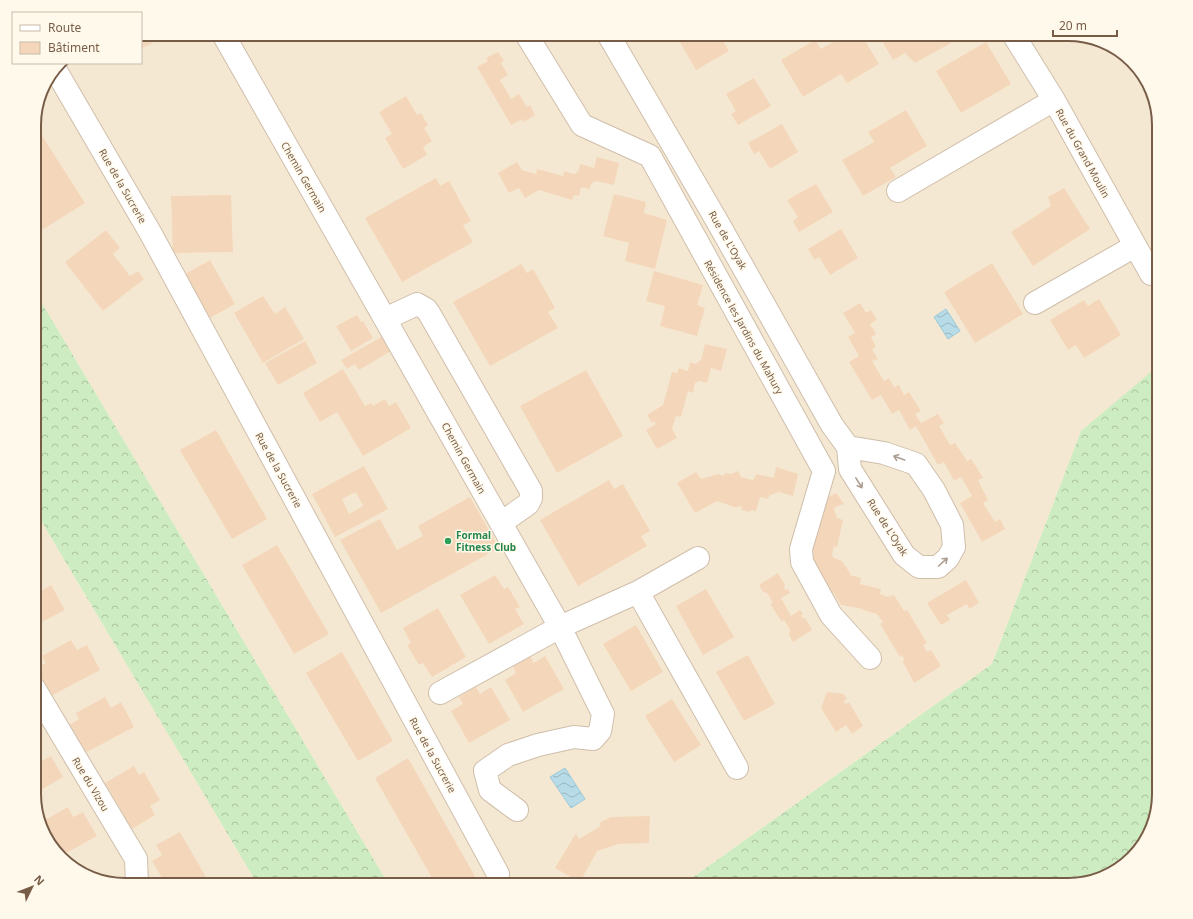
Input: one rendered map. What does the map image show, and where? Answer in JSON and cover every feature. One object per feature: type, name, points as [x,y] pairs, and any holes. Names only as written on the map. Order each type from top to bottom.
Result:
[{"type":"street","name":"Chemin Germain","points":[[227,41],[560,627],[603,714],[600,731],[593,739],[574,737],[538,746],[508,755],[485,771],[490,790],[517,810]]},
{"type":"street","name":"Résidence les Jardins du Mahury","points":[[530,41],[582,125],[650,156],[824,471],[801,549],[802,562],[831,614],[870,658]]},
{"type":"street","name":"Rue de L'Oyak","points":[[612,41],[832,425],[848,447],[850,469],[904,555],[919,567],[938,567],[948,558],[954,547],[952,525],[934,490],[916,464],[884,453],[848,447]]},
{"type":"street","name":"Rue du Grand Moulin","points":[[1017,41],[1054,100],[1151,274]]},
{"type":"street","name":"Rue de la Sucrerie","points":[[58,74],[151,234],[498,874]]},
{"type":"street","points":[[898,192],[1054,100]]},
{"type":"street","points":[[1035,303],[1135,246]]},
{"type":"street","points":[[385,319],[417,304],[426,309],[530,491],[531,498],[528,504],[501,523]]},
{"type":"street","points":[[440,693],[560,627],[638,592],[698,558]]},
{"type":"street","points":[[638,592],[737,768]]},
{"type":"street","name":"Rue du Vizou","points":[[41,700],[136,859],[137,878]]},
{"type":"shaded area","points":[[142,41],[1068,41],[1095,45],[1119,58],[1135,74],[1141,83],[1146,93],[1151,114],[1152,372],[1081,431],[992,664],[692,878],[385,878],[41,302],[41,119],[47,93],[58,74],[68,64],[142,64]]},
{"type":"shaded area","points":[[41,521],[254,878],[119,878],[98,874],[74,861],[58,845],[52,836],[47,826],[41,800]]},
{"type":"green space","points":[[41,302],[385,878],[254,878],[41,521]]},
{"type":"green space","points":[[1152,371],[1152,794],[1148,821],[1135,845],[1115,864],[1095,874],[1074,878],[692,878],[992,664],[1081,431]]},
{"type":"water","points":[[946,309],[960,331],[948,339],[934,317]]},
{"type":"water","points":[[565,768],[585,799],[571,808],[550,777]]},
{"type":"building","points":[[142,41],[152,41],[153,43],[142,48]]},
{"type":"building","points":[[679,41],[723,41],[729,51],[696,70]]},
{"type":"building","points":[[813,41],[816,41],[821,49],[835,41],[865,41],[879,64],[847,83],[841,74],[803,97],[781,60]]},
{"type":"building","points":[[882,41],[950,41],[951,43],[915,63],[905,53],[893,60]]},
{"type":"building","points":[[986,42],[1011,84],[961,113],[936,71]]},
{"type":"building","points":[[498,52],[504,61],[501,63],[508,75],[500,80],[511,99],[519,94],[527,107],[530,105],[535,115],[524,122],[522,119],[511,125],[477,67],[488,61],[486,58]]},
{"type":"building","points":[[754,78],[771,106],[738,125],[731,114],[736,111],[726,94]]},
{"type":"building","points":[[406,96],[417,115],[421,113],[428,125],[424,128],[432,141],[423,147],[427,155],[403,169],[385,138],[392,134],[379,112]]},
{"type":"building","points":[[906,110],[927,146],[890,168],[896,177],[863,196],[842,160],[874,142],[868,132]]},
{"type":"building","points":[[782,124],[798,152],[770,169],[759,151],[754,154],[748,143]]},
{"type":"building","points":[[41,134],[85,203],[41,231]]},
{"type":"building","points":[[597,157],[619,163],[614,185],[596,181],[591,184],[590,189],[581,187],[579,196],[574,195],[572,200],[539,190],[525,198],[519,188],[509,193],[498,173],[517,162],[522,170],[536,174],[537,169],[563,176],[564,171],[574,174],[578,172],[580,164],[594,168]]},
{"type":"building","points":[[436,178],[440,186],[449,181],[471,221],[463,225],[473,242],[402,282],[365,218]]},
{"type":"building","points":[[816,184],[833,212],[799,232],[793,221],[798,217],[787,200]]},
{"type":"building","points":[[1064,188],[1090,229],[1033,266],[1011,232],[1051,206],[1048,197]]},
{"type":"building","points":[[614,194],[646,202],[644,213],[667,220],[655,269],[625,261],[629,243],[603,236]]},
{"type":"building","points":[[231,195],[233,252],[173,253],[171,196]]},
{"type":"building","points":[[841,229],[858,258],[830,275],[819,257],[815,260],[808,249]]},
{"type":"building","points":[[106,230],[120,248],[113,254],[130,276],[138,271],[144,279],[103,311],[65,262]]},
{"type":"building","points":[[210,260],[235,304],[210,318],[185,274]]},
{"type":"building","points":[[992,263],[1023,314],[975,343],[944,292]]},
{"type":"building","points":[[521,264],[527,273],[533,269],[555,308],[548,312],[558,328],[490,366],[453,302]]},
{"type":"building","points":[[654,271],[703,285],[697,305],[705,308],[697,336],[660,326],[665,306],[646,301]]},
{"type":"building","points":[[263,296],[275,314],[285,307],[304,339],[263,363],[234,313]]},
{"type":"building","points":[[1099,299],[1121,335],[1084,358],[1076,345],[1068,350],[1050,320],[1084,300],[1088,306]]},
{"type":"building","points":[[860,303],[866,313],[871,310],[877,320],[870,324],[876,334],[871,337],[876,347],[872,349],[878,359],[872,361],[884,381],[889,378],[894,387],[899,385],[904,395],[909,392],[921,411],[915,414],[921,423],[938,414],[944,423],[939,426],[950,445],[955,443],[967,461],[971,459],[983,478],[978,480],[988,500],[983,503],[995,522],[1000,519],[1005,529],[982,542],[960,503],[972,496],[961,477],[954,481],[944,462],[938,465],[916,426],[910,430],[899,410],[892,414],[881,395],[872,400],[849,362],[859,356],[848,337],[855,333],[843,313]]},
{"type":"building","points":[[357,315],[361,322],[363,321],[373,338],[351,351],[336,326]]},
{"type":"building","points":[[383,336],[391,351],[359,370],[355,364],[347,369],[341,360]]},
{"type":"building","points":[[305,341],[317,363],[278,385],[265,363]]},
{"type":"building","points":[[705,344],[727,349],[721,371],[711,368],[707,383],[700,381],[695,383],[693,393],[688,391],[681,417],[676,416],[672,429],[677,438],[657,449],[646,430],[656,424],[654,421],[652,423],[647,415],[663,405],[672,372],[677,373],[679,368],[688,371],[690,362],[695,364],[701,360]]},
{"type":"building","points":[[343,369],[365,406],[371,403],[373,406],[385,399],[389,406],[396,402],[411,428],[363,456],[337,412],[320,422],[303,393]]},
{"type":"building","points":[[586,370],[623,436],[557,473],[520,406]]},
{"type":"building","points":[[216,430],[267,519],[232,539],[180,450]]},
{"type":"building","points":[[364,466],[388,509],[335,537],[312,494]],"holes":[[[356,492],[363,506],[349,514],[342,499]]]},
{"type":"building","points":[[776,467],[798,474],[793,496],[779,492],[770,495],[768,499],[760,497],[756,511],[751,510],[750,512],[741,510],[742,507],[737,506],[737,508],[717,501],[695,513],[677,483],[696,472],[701,479],[718,474],[724,476],[725,473],[731,474],[738,471],[741,477],[752,480],[756,474],[774,478]]},
{"type":"building","points":[[609,480],[614,489],[623,484],[650,531],[641,536],[647,546],[578,586],[540,520]]},
{"type":"building","points":[[836,493],[844,504],[835,507],[834,510],[837,518],[843,520],[837,547],[834,546],[832,555],[834,558],[842,561],[850,575],[861,578],[860,584],[881,589],[880,594],[888,597],[894,595],[904,611],[907,610],[927,643],[923,645],[927,652],[931,650],[941,666],[914,683],[903,662],[904,659],[902,655],[900,657],[880,624],[883,622],[877,614],[863,609],[841,605],[833,592],[831,594],[815,569],[818,567],[810,554],[822,501]]},
{"type":"building","points":[[470,497],[499,548],[381,613],[340,540],[380,519],[397,550],[423,536],[418,526]]},
{"type":"building","points":[[277,545],[329,634],[294,654],[242,565]]},
{"type":"building","points":[[778,573],[785,585],[784,588],[786,590],[788,589],[790,593],[781,598],[791,616],[800,610],[803,614],[801,615],[802,617],[806,619],[812,630],[793,642],[789,635],[790,630],[784,620],[782,622],[770,604],[773,603],[767,593],[763,592],[759,585]]},
{"type":"building","points":[[495,575],[504,589],[508,587],[520,607],[515,609],[524,624],[489,644],[460,595]]},
{"type":"building","points":[[966,580],[979,603],[969,609],[967,604],[947,615],[950,620],[941,625],[927,603]]},
{"type":"building","points":[[51,585],[65,610],[41,622],[41,591]]},
{"type":"building","points":[[706,589],[734,637],[703,655],[676,606]]},
{"type":"building","points":[[438,608],[466,657],[432,677],[423,663],[419,665],[407,645],[411,643],[403,628]]},
{"type":"building","points":[[636,625],[663,672],[631,691],[603,644]]},
{"type":"building","points":[[71,640],[77,650],[87,645],[100,670],[49,697],[41,682],[41,665],[46,663],[42,656]]},
{"type":"building","points":[[342,652],[393,741],[358,761],[306,673]]},
{"type":"building","points":[[748,655],[775,704],[744,721],[716,672]]},
{"type":"building","points":[[530,656],[534,663],[545,656],[564,689],[523,712],[505,680],[516,673],[513,666]]},
{"type":"building","points":[[476,687],[480,694],[491,687],[510,720],[469,743],[451,711],[463,704],[459,697]]},
{"type":"building","points":[[827,692],[844,694],[847,699],[844,701],[845,704],[849,702],[863,726],[852,734],[846,725],[836,732],[821,708]]},
{"type":"building","points":[[105,697],[111,708],[121,702],[134,727],[83,754],[68,726],[79,719],[76,713]]},
{"type":"building","points":[[672,699],[701,745],[674,762],[645,716]]},
{"type":"building","points":[[51,756],[63,777],[41,790],[41,759],[42,761]]},
{"type":"building","points":[[408,758],[476,878],[432,878],[375,778]]},
{"type":"building","points":[[134,766],[139,775],[144,772],[160,800],[150,806],[155,815],[132,829],[105,783]]},
{"type":"building","points":[[68,807],[73,817],[83,812],[97,836],[66,853],[52,836],[45,820]]},
{"type":"building","points":[[650,816],[649,843],[618,844],[597,851],[582,878],[573,878],[555,868],[576,833],[579,839],[601,826],[599,823],[611,817]]},
{"type":"building","points":[[180,832],[206,878],[162,878],[152,861],[162,855],[156,845]]},
{"type":"place","name":"Formal Fitness Club","points":[[448,541]]}]
